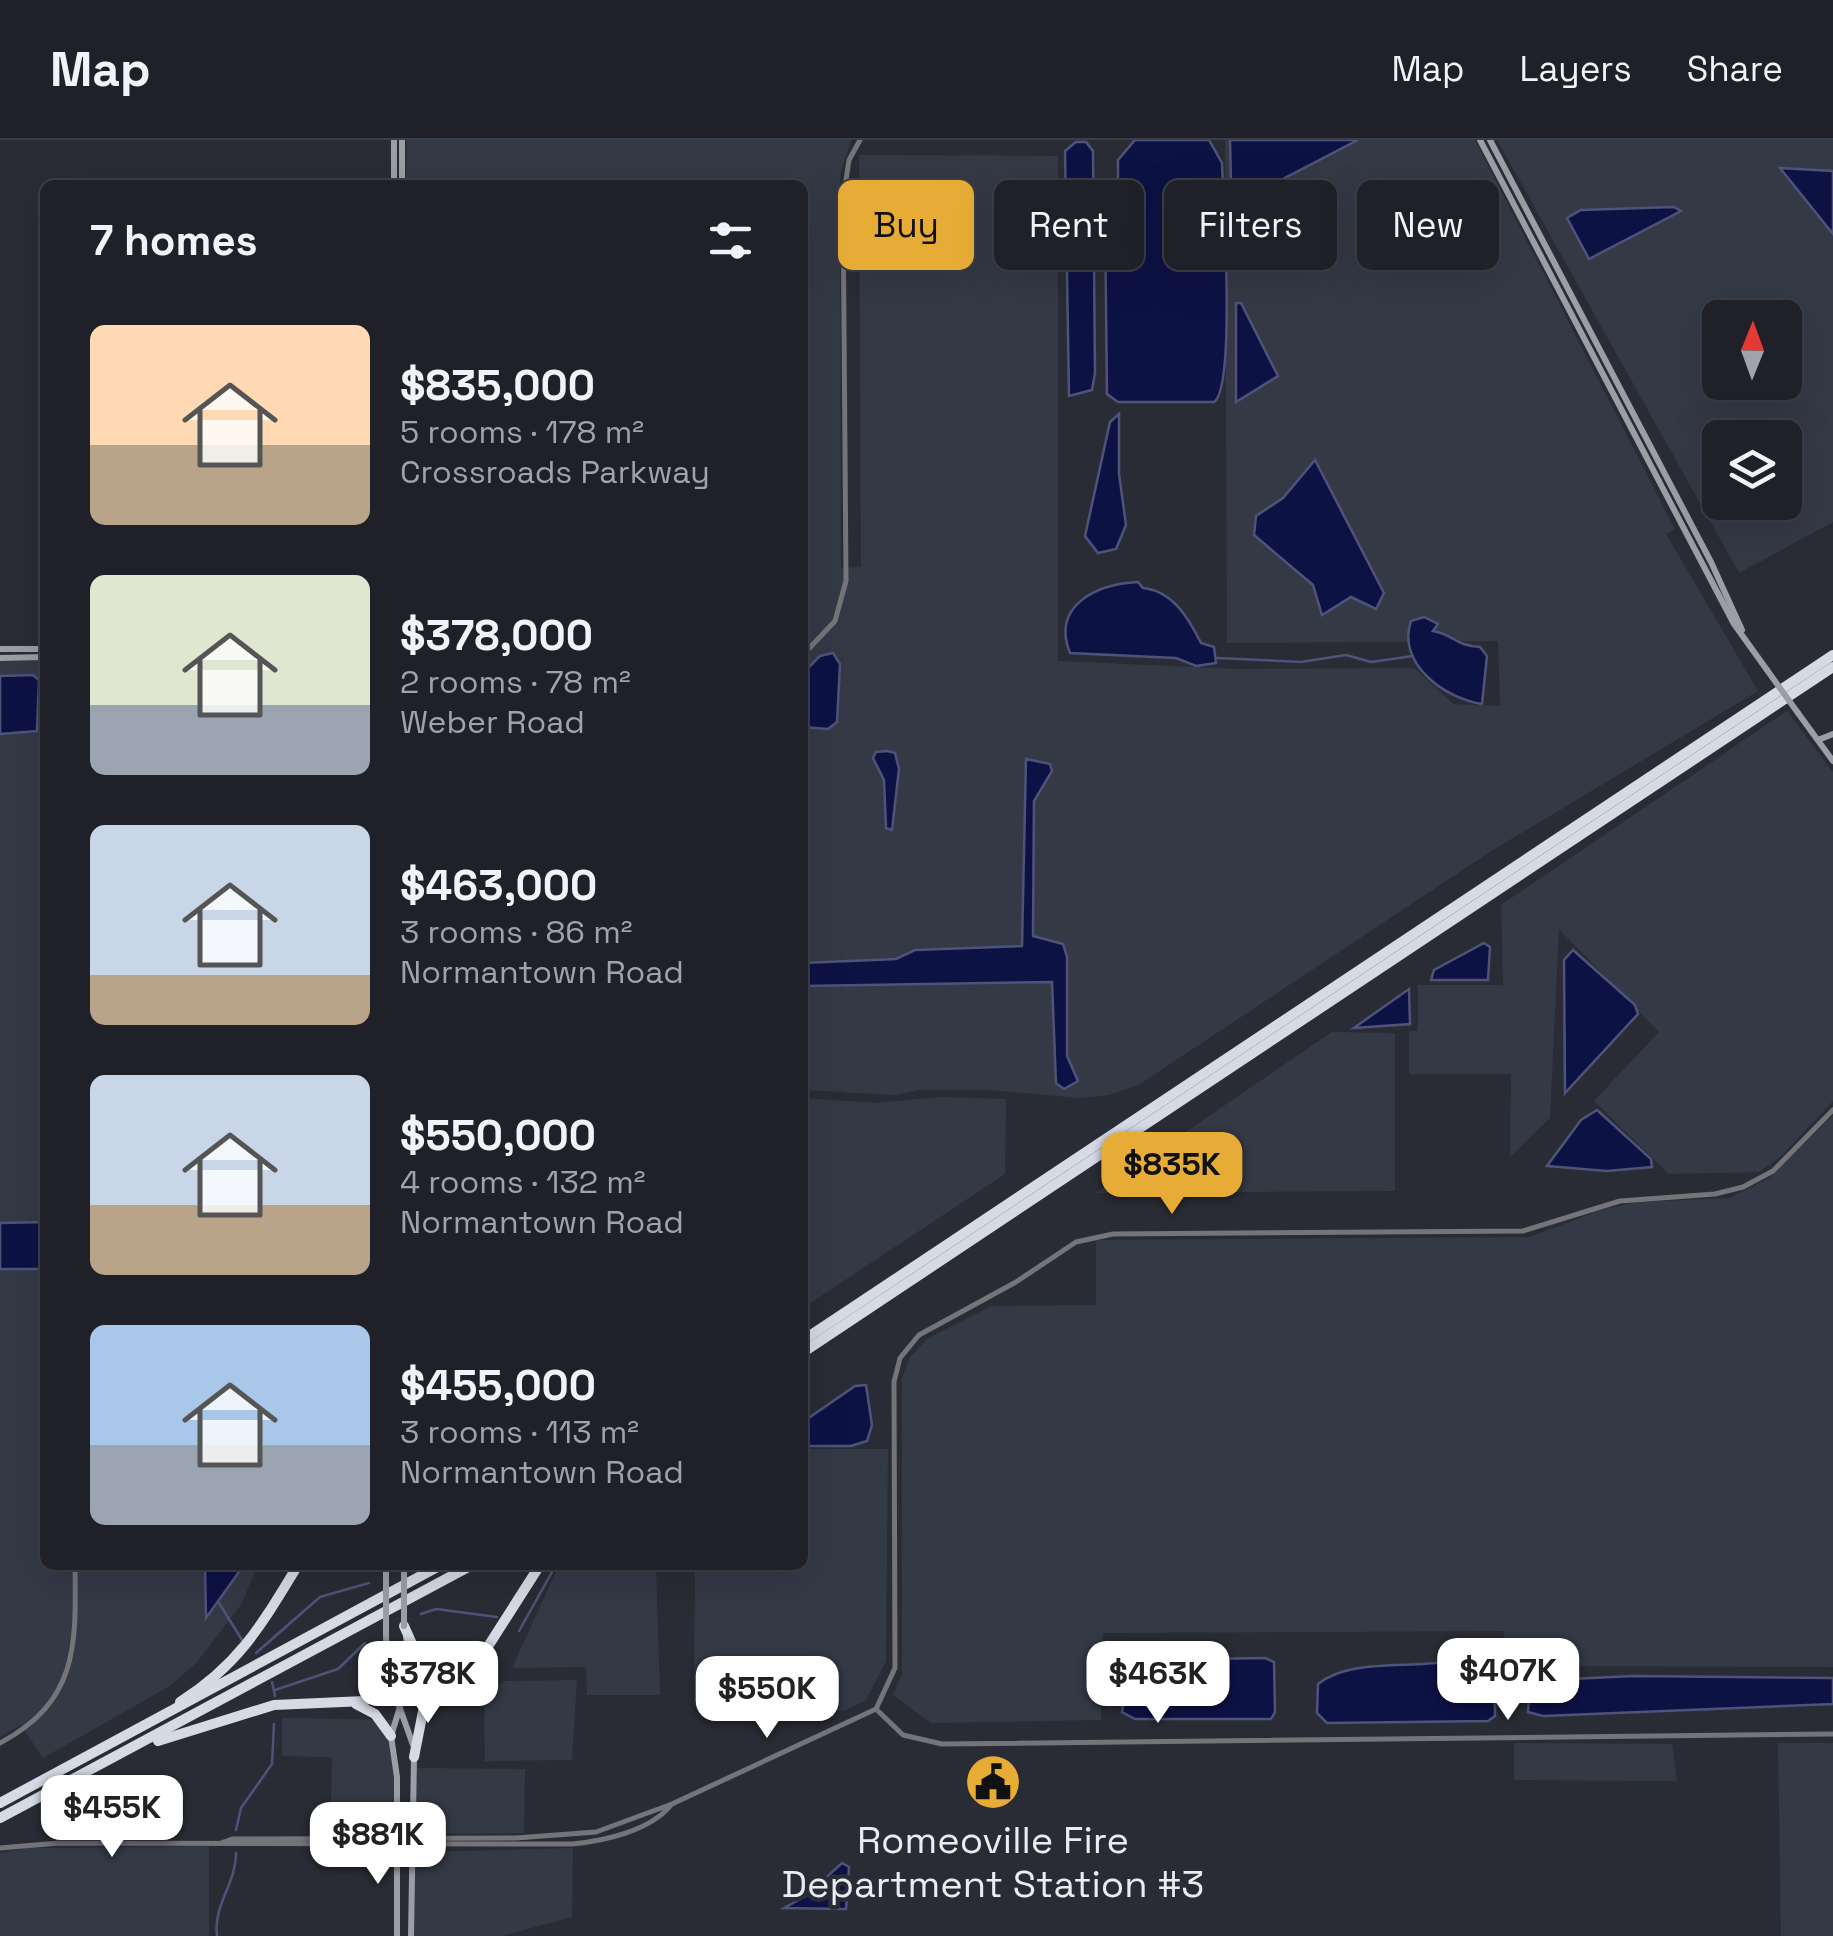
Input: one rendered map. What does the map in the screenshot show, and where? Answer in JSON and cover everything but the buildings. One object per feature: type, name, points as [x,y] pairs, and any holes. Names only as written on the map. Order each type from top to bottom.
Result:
[{"type":"highway","points":[[808,1337],[1833,655]]},
{"type":"highway","points":[[808,1349],[1833,667]]},
{"type":"highway","points":[[125,1736],[231,1665],[295,1570]]},
{"type":"highway","points":[[0,1804],[431,1570]]},
{"type":"highway","points":[[0,1818],[47,1789],[172,1727],[463,1570]]},
{"type":"highway","points":[[414,1757],[423,1702],[430,1690],[488,1648],[537,1570]]},
{"type":"highway","points":[[404,1626],[427,1677],[450,1677]]},
{"type":"highway","points":[[47,1789],[188,1729],[242,1712],[274,1705],[355,1704],[372,1697],[388,1672]]},
{"type":"highway","points":[[355,1704],[376,1714],[391,1736]]},
{"type":"main road","points":[[394,140],[394,180]]},
{"type":"main road","points":[[402,140],[402,180]]},
{"type":"main road","points":[[1480,140],[1710,579],[1767,670],[1833,760]]},
{"type":"main road","points":[[1490,140],[1711,562],[1742,632]]},
{"type":"main road","points":[[0,649],[40,648]]},
{"type":"main road","points":[[0,658],[40,658]]},
{"type":"main road","points":[[1818,740],[1833,734]]},
{"type":"main road","points":[[386,1570],[388,1672],[413,1739],[410,1936]]},
{"type":"main road","points":[[397,1936],[391,1736],[409,1670],[404,1570]]},
{"type":"street","points":[[808,649],[835,620],[846,581],[842,200],[850,160],[860,140]]},
{"type":"street","points":[[0,1848],[59,1842],[221,1843],[232,1839],[596,1841],[664,1814],[672,1804],[876,1710],[895,1668],[896,1369],[910,1344],[951,1315],[1016,1282],[1076,1242],[1097,1235],[1523,1231],[1548,1227],[1620,1201],[1728,1192],[1773,1171],[1833,1110]]},
{"type":"street","points":[[0,1743],[41,1715],[65,1679],[76,1636],[76,1570]]},
{"type":"street","points":[[876,1710],[906,1736],[942,1744],[1833,1734]]},
{"type":"shaded area","points":[[407,140],[851,140],[838,180],[841,568],[861,567],[860,270],[974,270],[974,180],[859,180],[859,155],[1058,156],[1058,180],[994,180],[994,270],[1058,270],[1058,661],[1239,669],[1414,668],[1453,704],[1500,706],[1498,641],[1227,643],[1226,270],[1337,270],[1337,180],[1225,180],[1225,140],[1475,140],[1496,180],[1357,180],[1357,270],[1499,270],[1499,187],[1675,529],[1666,534],[1758,691],[1488,853],[1140,1084],[1109,1095],[1079,1098],[990,1090],[919,1090],[895,1095],[808,1090],[808,180],[406,180]]},
{"type":"shaded area","points":[[1135,140],[1209,140],[1222,163],[1223,180],[1164,180],[1164,270],[1226,270],[1225,363],[1221,389],[1214,402],[1118,402],[1107,394],[1106,270],[1144,270],[1144,180],[1118,180],[1118,160]]},
{"type":"shaded area","points":[[1230,140],[1358,140],[1281,180],[1231,180]]},
{"type":"shaded area","points":[[1497,140],[1833,140],[1833,522],[1739,573],[1709,520],[1802,520],[1802,420],[1702,420],[1702,507]]},
{"type":"shaded area","points":[[1076,142],[1086,142],[1093,151],[1093,180],[1065,180],[1065,151]]},
{"type":"shaded area","points":[[1780,168],[1833,171],[1833,234]]},
{"type":"shaded area","points":[[1674,207],[1681,211],[1589,259],[1567,218],[1581,210]]},
{"type":"shaded area","points":[[1067,270],[1094,270],[1092,390],[1069,396]]},
{"type":"shaded area","points":[[1236,303],[1241,303],[1278,376],[1236,402]]},
{"type":"shaded area","points":[[1119,414],[1119,474],[1126,525],[1116,549],[1098,553],[1085,536],[1110,422]]},
{"type":"shaded area","points":[[1315,460],[1384,593],[1376,609],[1351,597],[1322,615],[1313,585],[1254,535],[1256,516],[1283,498]]},
{"type":"shaded area","points":[[1138,582],[1143,588],[1163,594],[1179,608],[1201,643],[1214,647],[1216,663],[1196,666],[1176,658],[1070,653],[1066,637],[1072,610],[1107,587]]},
{"type":"shaded area","points":[[1424,617],[1438,624],[1433,631],[1480,647],[1487,656],[1482,704],[1440,687],[1417,665],[1408,637],[1411,621]]},
{"type":"shaded area","points":[[833,653],[840,664],[837,722],[828,729],[808,727],[808,668],[820,656]]},
{"type":"shaded area","points":[[40,660],[40,1570],[256,1570],[241,1605],[197,1662],[170,1686],[43,1758],[21,1725],[0,1737],[0,661]]},
{"type":"shaded area","points":[[33,675],[39,680],[37,731],[0,734],[0,676]]},
{"type":"shaded area","points":[[1787,711],[1833,772],[1833,1101],[1780,1157],[1759,1172],[1669,1174],[1594,1101],[1659,1032],[1559,929],[1550,1118],[1510,1157],[1511,1074],[1409,1074],[1409,1031],[1418,1031],[1418,985],[1503,985],[1501,905]]},
{"type":"shaded area","points":[[876,752],[895,753],[899,769],[892,830],[886,828],[884,780],[873,758]]},
{"type":"shaded area","points":[[1026,759],[1050,764],[1052,771],[1034,801],[1033,936],[1063,944],[1067,957],[1067,1056],[1078,1081],[1064,1089],[1056,1083],[1052,982],[808,986],[808,963],[896,959],[915,950],[1022,946]]},
{"type":"shaded area","points":[[1484,943],[1490,947],[1488,980],[1431,980],[1434,970]]},
{"type":"shaded area","points":[[1573,950],[1635,1005],[1638,1014],[1565,1093],[1564,960]]},
{"type":"shaded area","points":[[1409,989],[1410,1024],[1354,1028],[1358,1025]]},
{"type":"shaded area","points":[[1332,1032],[1395,1033],[1395,1191],[1096,1193]]},
{"type":"shaded area","points":[[940,1097],[1006,1099],[1005,1174],[808,1305],[808,1098],[876,1103]]},
{"type":"shaded area","points":[[1597,1110],[1651,1159],[1652,1167],[1607,1171],[1547,1166],[1581,1120]]},
{"type":"shaded area","points":[[1833,1115],[1833,1667],[1505,1666],[1504,1631],[1103,1633],[1101,1720],[931,1723],[893,1695],[902,1674],[902,1378],[910,1357],[928,1338],[991,1306],[1096,1305],[1096,1240],[1530,1237],[1598,1211],[1637,1202],[1729,1198],[1769,1178]]},
{"type":"shaded area","points":[[40,1222],[40,1269],[0,1269],[0,1223]]},
{"type":"shaded area","points":[[866,1385],[872,1425],[867,1441],[851,1446],[808,1446],[808,1419],[855,1386]]},
{"type":"shaded area","points":[[808,1449],[888,1449],[886,1661],[866,1700],[844,1711],[694,1706],[695,1570],[808,1570]]},
{"type":"shaded area","points":[[205,1570],[240,1570],[206,1618]]},
{"type":"shaded area","points":[[557,1570],[656,1570],[660,1695],[587,1695],[586,1667],[512,1668]]},
{"type":"shaded area","points":[[1491,1653],[1495,1716],[1488,1721],[1327,1723],[1317,1713],[1318,1684],[1345,1671],[1429,1664]]},
{"type":"shaded area","points":[[1265,1658],[1274,1662],[1275,1712],[1271,1719],[1135,1719],[1122,1712],[1124,1698],[1188,1697],[1208,1659]]},
{"type":"shaded area","points":[[1633,1676],[1833,1678],[1833,1704],[1543,1716],[1528,1712],[1530,1681]]},
{"type":"shaded area","points":[[577,1680],[572,1760],[485,1761],[484,1697],[504,1681]]},
{"type":"shaded area","points":[[282,1718],[395,1720],[395,1833],[330,1834],[332,1757],[282,1756]]},
{"type":"shaded area","points":[[1514,1743],[1672,1744],[1677,1781],[1514,1780]]},
{"type":"shaded area","points":[[1778,1743],[1833,1743],[1833,1936],[1781,1936]]},
{"type":"shaded area","points":[[412,1768],[525,1769],[524,1833],[412,1834]]},
{"type":"shaded area","points":[[209,1846],[209,1936],[0,1936],[0,1853],[29,1848]]},
{"type":"shaded area","points":[[573,1848],[572,1917],[503,1936],[413,1936],[414,1865],[422,1852]]},
{"type":"shaded area","points":[[842,1863],[849,1867],[846,1909],[784,1908],[806,1896]]},
{"type":"waterway","points":[[1217,658],[1301,662],[1346,655],[1371,662],[1413,656]]},
{"type":"waterway","points":[[519,1631],[553,1570]]},
{"type":"waterway","points":[[256,1653],[320,1597],[369,1583]]},
{"type":"waterway","points":[[219,1603],[242,1640]]},
{"type":"waterway","points":[[421,1614],[436,1609],[497,1617]]},
{"type":"waterway","points":[[275,1690],[338,1669],[365,1643]]},
{"type":"waterway","points":[[272,1682],[275,1696]]},
{"type":"waterway","points":[[236,1830],[241,1808],[272,1764],[274,1724]]},
{"type":"waterway","points":[[217,1936],[218,1914],[236,1853]]},
{"type":"place","name":"Romeoville Fire Department Station #3","points":[[993,1782]]}]
